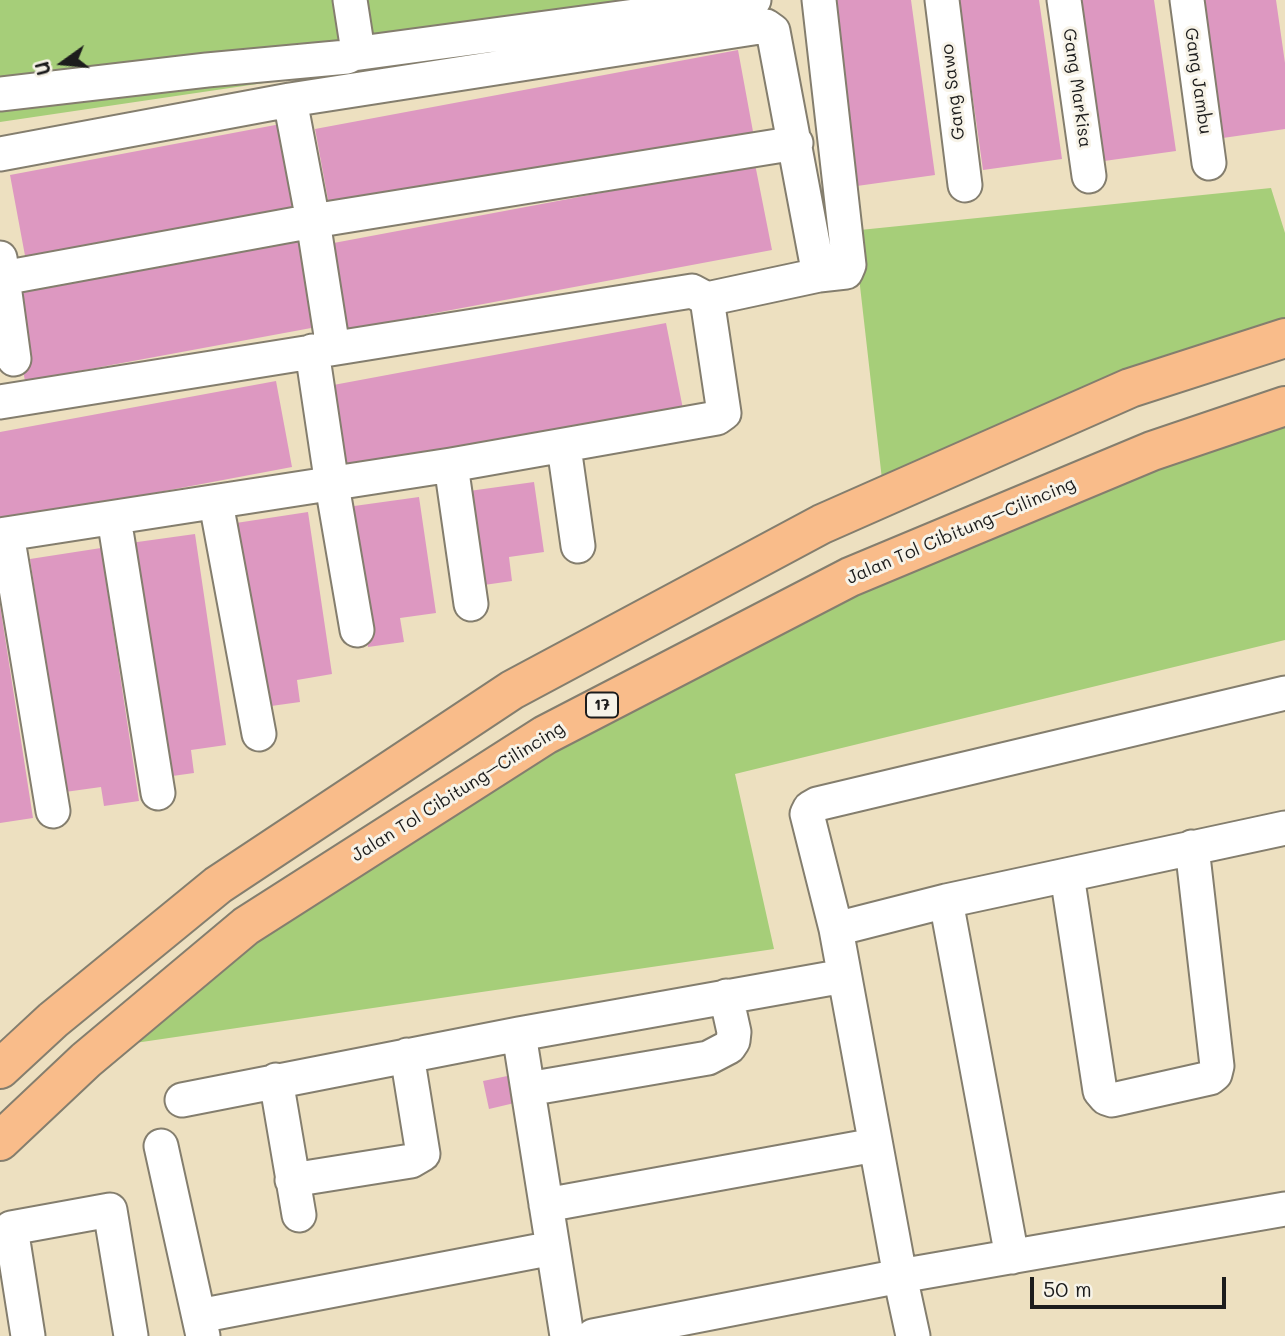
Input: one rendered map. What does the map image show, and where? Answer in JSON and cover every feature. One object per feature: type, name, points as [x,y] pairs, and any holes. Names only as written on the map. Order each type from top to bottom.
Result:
[{"type":"highway","points":[[0,1069],[53,1020],[218,885],[512,690],[822,524],[1130,388],[1285,338]]},
{"type":"highway","name":"Jalan Tol Cibitung–Cilincing","points":[[0,1141],[86,1060],[246,926],[545,735],[850,577],[1152,451],[1285,407]]},
{"type":"street","points":[[350,0],[357,45],[353,54]]},
{"type":"street","points":[[0,94],[207,70],[332,60],[353,54],[754,0]]},
{"type":"street","points":[[0,401],[692,291],[708,299],[846,272],[849,265],[818,0]]},
{"type":"street","name":"Gang Sawo","points":[[942,0],[965,185]]},
{"type":"street","name":"Gang Markisa","points":[[1064,0],[1089,176]]},
{"type":"street","name":"Gang Jambu","points":[[1187,0],[1209,163]]},
{"type":"street","points":[[0,154],[290,100],[766,26],[773,32],[820,275]]},
{"type":"street","points":[[290,100],[313,221],[332,485],[358,630]]},
{"type":"street","points":[[14,359],[1,268],[796,143]]},
{"type":"street","points":[[53,811],[4,535],[451,466],[721,416],[724,413],[708,299]]},
{"type":"street","points":[[564,447],[578,546]]},
{"type":"street","points":[[451,466],[471,604]]},
{"type":"street","points":[[216,503],[259,734]]},
{"type":"street","points":[[114,518],[159,793]]},
{"type":"street","points":[[914,1336],[900,1276],[836,929],[807,814],[810,808],[817,804],[1285,693]]},
{"type":"street","points":[[836,929],[946,901],[1285,828]]},
{"type":"street","points":[[1067,875],[1100,1091],[1112,1100],[1198,1081],[1210,1078],[1215,1074],[1217,1066],[1192,847]]},
{"type":"street","points":[[946,901],[1012,1257]]},
{"type":"street","points":[[182,1100],[519,1034],[844,976]]},
{"type":"street","points":[[528,1089],[708,1058],[729,1047],[733,1041],[734,1032],[726,996]]},
{"type":"street","points":[[519,1034],[567,1336]]},
{"type":"street","points":[[292,1180],[411,1161],[423,1154],[407,1055]]},
{"type":"street","points":[[276,1080],[299,1215]]},
{"type":"street","points":[[546,1205],[875,1145]]},
{"type":"street","points":[[161,1146],[201,1326],[553,1248]]},
{"type":"street","points":[[593,1336],[900,1276],[1285,1209]]},
{"type":"street","points":[[28,1336],[5,1233],[110,1210],[131,1336]]},
{"type":"green space","points":[[0,0],[770,0],[771,8],[0,122]]},
{"type":"green space","points":[[1271,188],[1285,233],[1285,338],[884,497],[860,286],[860,230]]},
{"type":"green space","points":[[1285,407],[1285,640],[735,774],[774,949],[101,1048],[246,926],[850,577]]},
{"type":"building","points":[[830,0],[911,0],[935,175],[857,186]]},
{"type":"building","points":[[959,0],[1039,0],[1062,159],[983,170]]},
{"type":"building","points":[[1074,0],[1154,0],[1176,151],[1097,162]]},
{"type":"building","points":[[1196,0],[1276,0],[1285,63],[1285,129],[1216,139]]},
{"type":"building","points":[[738,50],[754,137],[331,216],[315,129]]},
{"type":"building","points":[[286,123],[303,210],[26,261],[10,175]]},
{"type":"building","points":[[755,164],[772,250],[339,331],[323,245]]},
{"type":"building","points":[[305,239],[322,326],[25,381],[9,295]]},
{"type":"building","points":[[666,323],[683,409],[344,473],[328,386]]},
{"type":"building","points":[[276,381],[292,467],[0,522],[0,432]]},
{"type":"building","points":[[534,482],[544,552],[509,557],[512,581],[477,586],[462,492]]},
{"type":"building","points":[[419,497],[436,613],[400,618],[404,642],[368,647],[347,507]]},
{"type":"building","points":[[308,512],[332,674],[297,680],[300,702],[264,707],[236,523]]},
{"type":"building","points":[[195,534],[226,745],[191,750],[194,773],[158,778],[123,544]]},
{"type":"building","points":[[101,548],[139,801],[104,806],[101,787],[65,792],[30,559]]},
{"type":"building","points":[[0,605],[33,818],[0,823]]},
{"type":"building","points":[[517,1074],[523,1101],[489,1109],[483,1081]]}]
